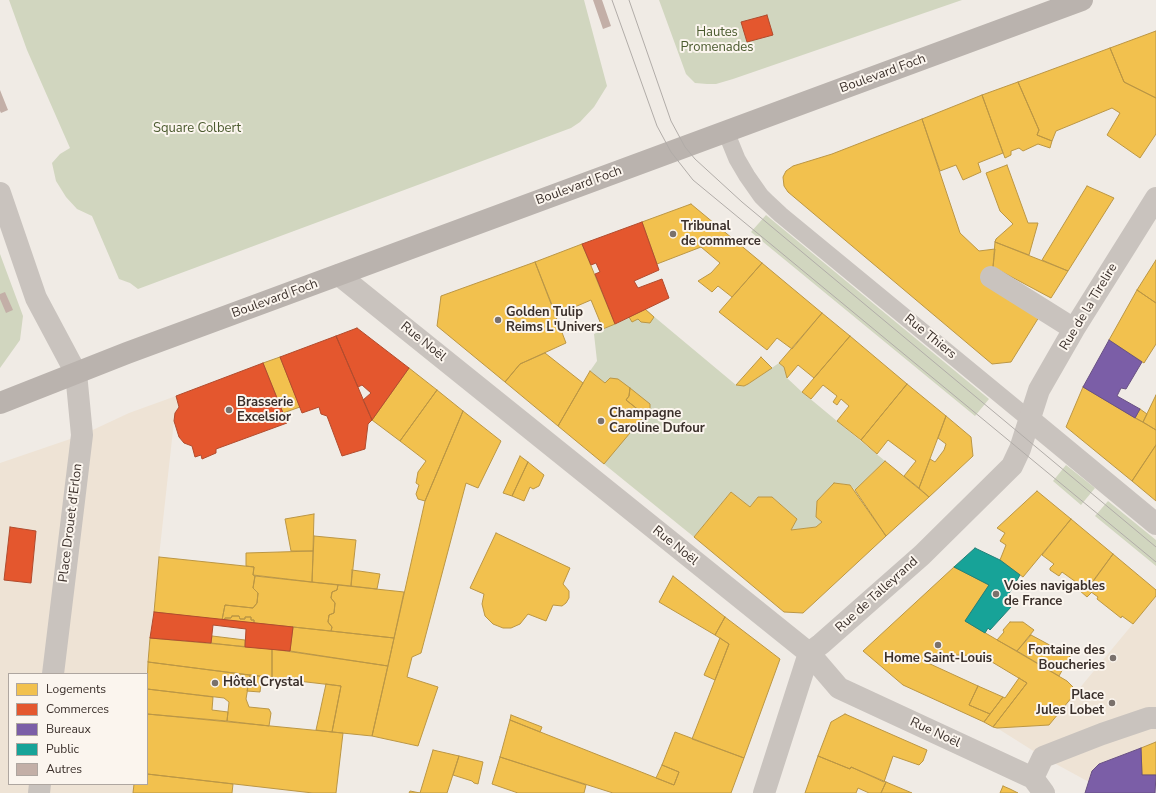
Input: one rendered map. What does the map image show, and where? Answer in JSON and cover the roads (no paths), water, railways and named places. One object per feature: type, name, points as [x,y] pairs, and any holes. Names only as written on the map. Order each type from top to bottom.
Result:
[{"type":"main road","name":"Boulevard Foch","points":[[10,399],[339,275],[1082,0]]},
{"type":"street","points":[[0,193],[36,298],[76,373]]},
{"type":"street","name":"Rue de la Tirelire","points":[[1029,418],[1039,390],[1074,329],[1156,198]]},
{"type":"street","name":"Rue Noël","points":[[339,275],[809,653],[839,688],[1038,786]]},
{"type":"street","points":[[991,277],[1074,329]]},
{"type":"street","name":"Place Drouet d'Erlon","points":[[53,673],[82,435],[76,373]]},
{"type":"street","name":"Rue Thiers","points":[[1029,418],[1156,524]]},
{"type":"street","name":"Rue de Talleyrand","points":[[809,653],[922,555],[1012,466],[1020,449],[1029,418]]},
{"type":"street","points":[[764,793],[809,653]]},
{"type":"street","points":[[1038,786],[1043,757],[1102,734],[1149,718],[1156,718]]},
{"type":"lane","name":"Rue Thiers","points":[[726,132],[740,165],[766,201],[781,215],[1029,418]]},
{"type":"tram line","points":[[612,0],[657,126],[671,152],[693,180],[1156,562]]},
{"type":"tram line","points":[[629,0],[671,121],[685,147],[695,159],[742,202],[1156,547]]},
{"type":"place","name":"Tribunal de commerce","points":[[673,234]]},
{"type":"place","name":"Golden Tulip Reims L'Univers","points":[[498,320]]},
{"type":"place","name":"Brasserie Excelsior","points":[[229,410]]},
{"type":"place","name":"Champagne Caroline Dufour","points":[[601,421]]},
{"type":"place","name":"Voies navigables de France","points":[[996,594]]},
{"type":"place","name":"Home Saint-Louis","points":[[938,645]]},
{"type":"place","name":"Fontaine des Boucheries","points":[[1113,658]]},
{"type":"place","name":"Hôtel Crystal","points":[[215,683]]},
{"type":"place","name":"Place Jules Lobet","points":[[1112,703]]},
{"type":"park label","name":"Hautes Promenades","points":[[717,40]]},
{"type":"park label","name":"Square Colbert","points":[[197,129]]}]
